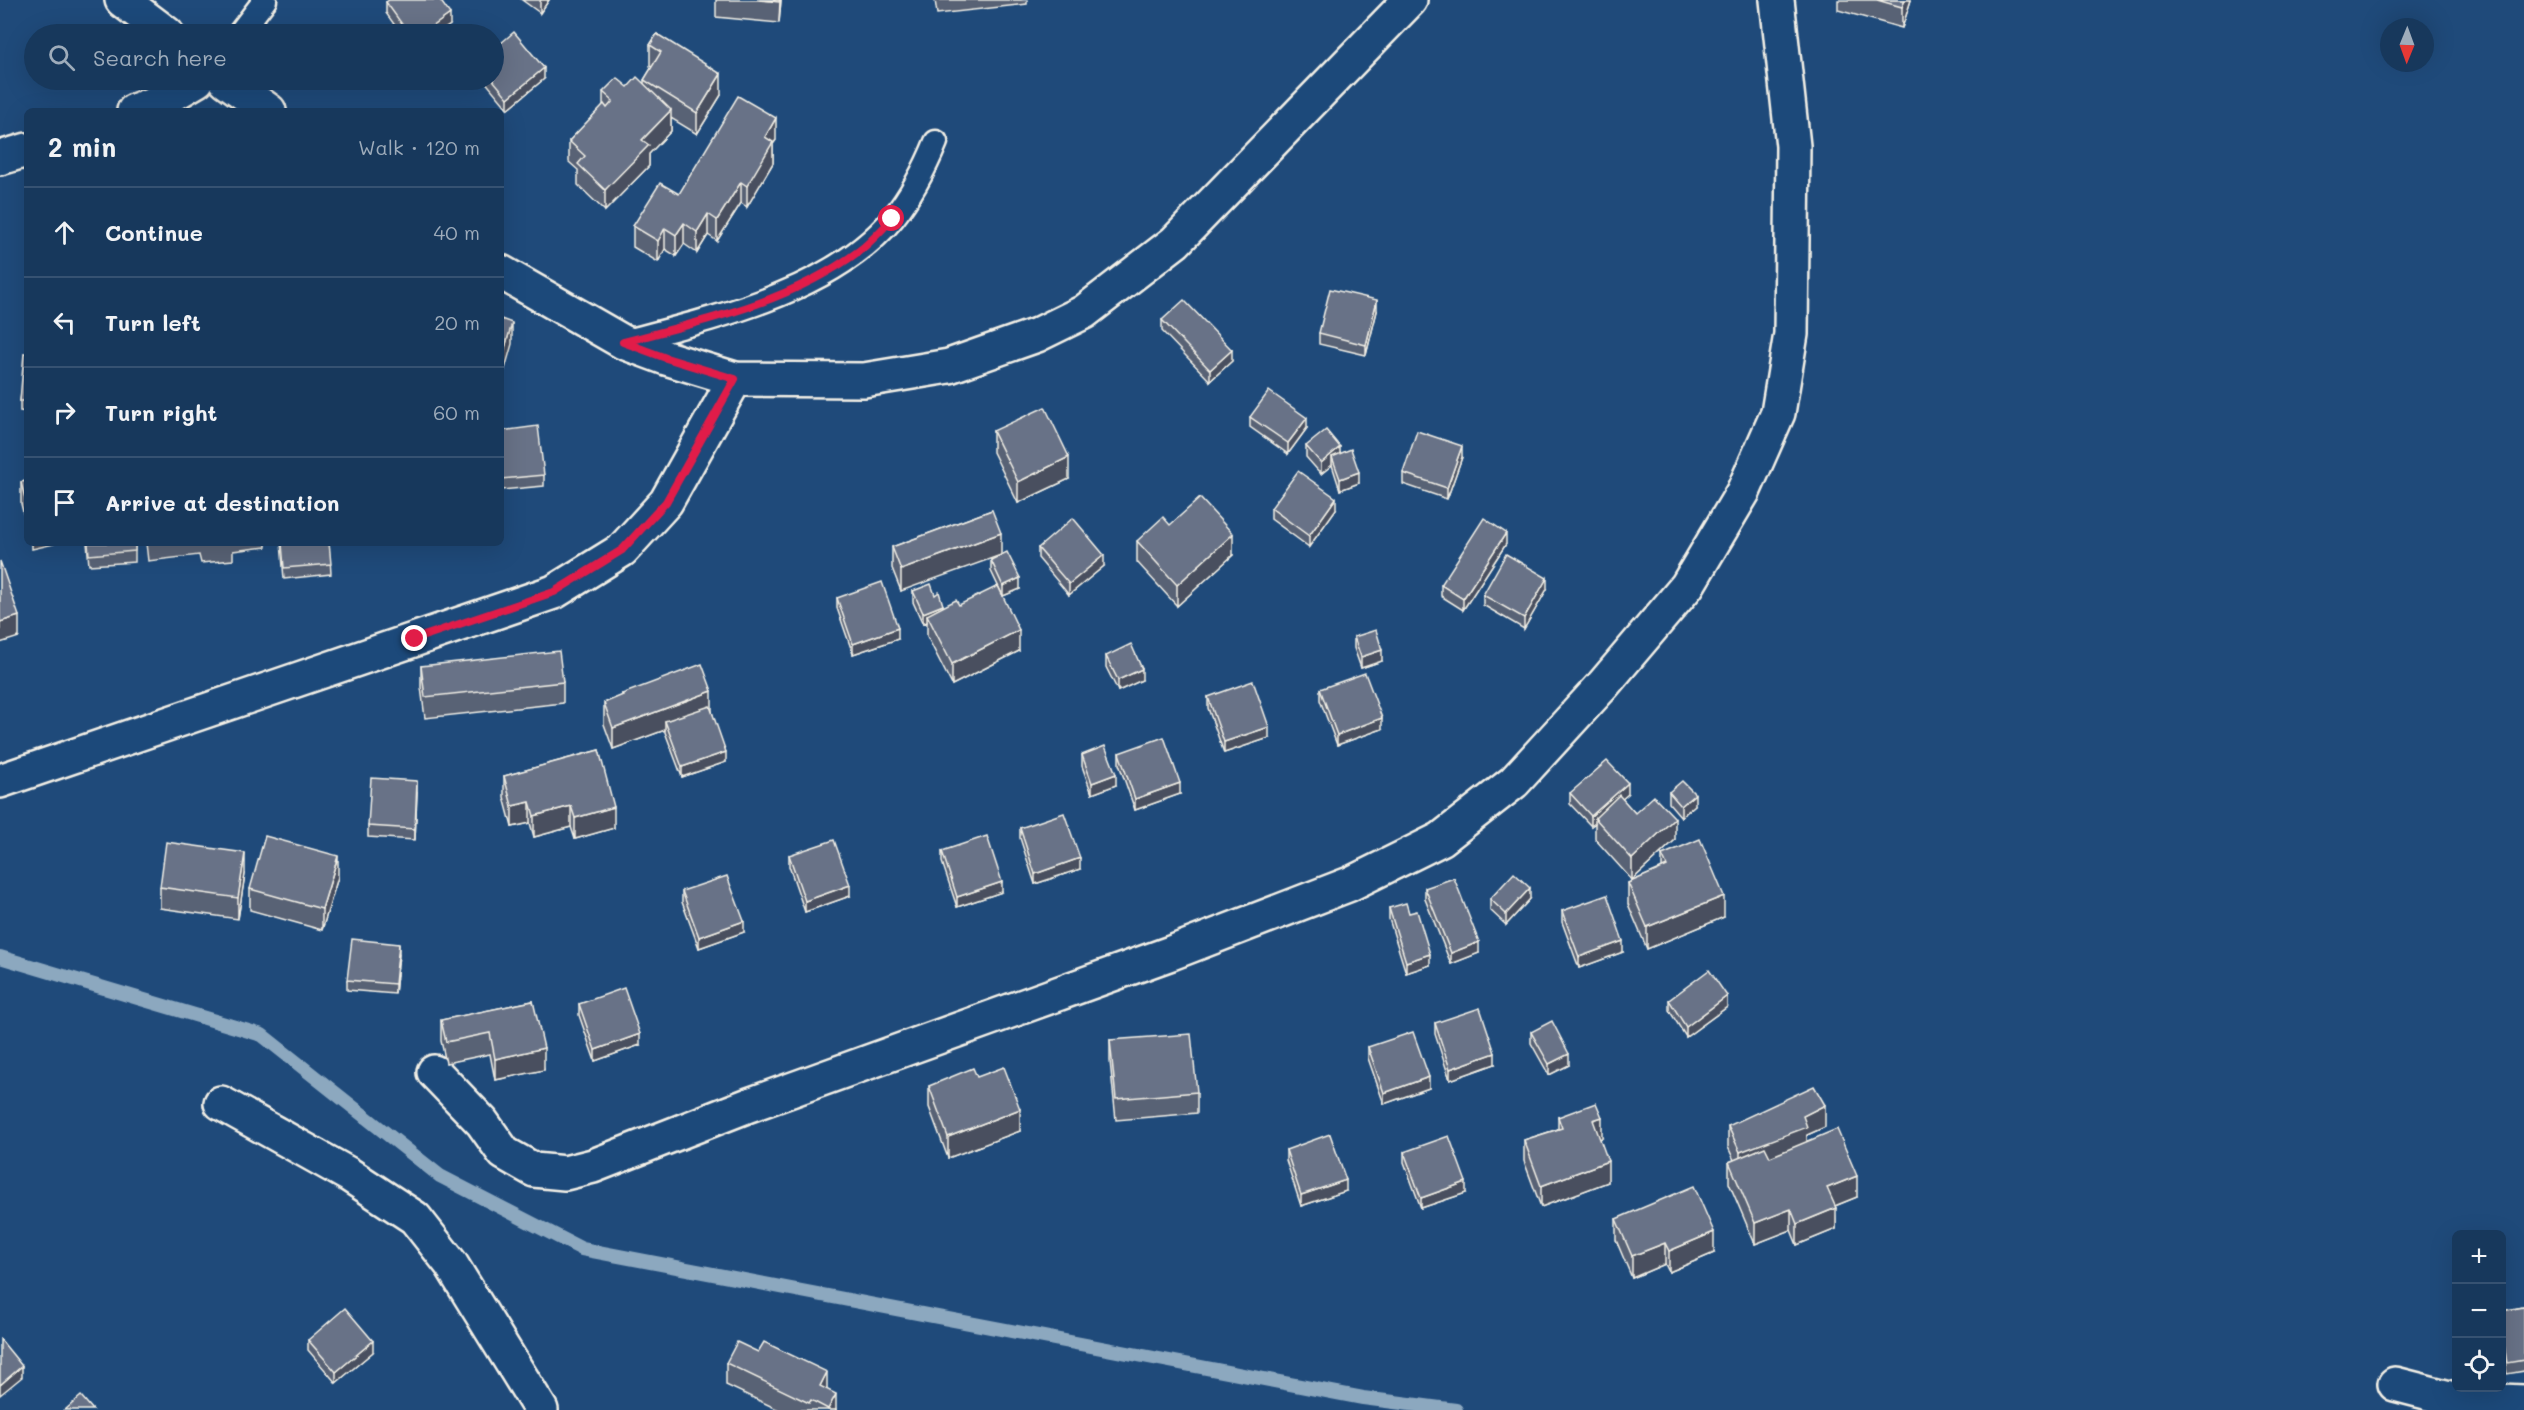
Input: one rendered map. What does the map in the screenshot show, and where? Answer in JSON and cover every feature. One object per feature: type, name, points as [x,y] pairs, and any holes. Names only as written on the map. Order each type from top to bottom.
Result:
[{"type":"street","points":[[122,0],[154,24]]},
{"type":"street","points":[[504,274],[623,342],[735,379],[864,380],[949,366],[1037,335],[1084,312],[1175,242],[1410,0]]},
{"type":"street","points":[[434,1072],[482,1122],[504,1153],[534,1170],[565,1173],[593,1166],[749,1105],[1171,953],[1350,884],[1441,839],[1514,782],[1603,685],[1687,586],[1743,492],[1778,413],[1791,334],[1792,146],[1777,0]]},
{"type":"street","points":[[142,108],[180,90]]},
{"type":"street","points":[[240,90],[265,108]]},
{"type":"street","points":[[0,158],[24,151]]},
{"type":"street","points":[[0,781],[554,592],[622,550],[666,502],[735,379]]},
{"type":"street","points":[[221,1103],[348,1174],[415,1218],[451,1264],[541,1410]]},
{"type":"street","points":[[2395,1384],[2453,1399],[2524,1402]]},
{"type":"lane","points":[[247,24],[265,0]]},
{"type":"lane","points":[[623,342],[723,316],[808,283],[860,250],[892,219],[921,178],[936,142]]},
{"type":"building","points":[[389,0],[440,0],[450,14],[436,24],[402,24],[386,2]]},
{"type":"building","points":[[1877,0],[1905,0],[1902,7]]},
{"type":"building","points":[[514,32],[544,68],[508,98],[501,90],[504,90],[504,40]]},
{"type":"building","points":[[657,34],[721,74],[697,113],[644,80],[661,52],[650,45]]},
{"type":"building","points":[[637,77],[671,110],[642,140],[649,145],[605,190],[578,164],[585,156],[569,141],[604,104],[607,108],[613,101],[603,92],[617,78],[628,87]]},
{"type":"building","points":[[738,96],[776,118],[765,137],[773,142],[747,186],[741,182],[717,220],[708,214],[697,232],[684,223],[676,235],[665,228],[658,241],[633,226],[660,183],[679,194]]},
{"type":"building","points":[[1330,289],[1377,300],[1366,345],[1319,333]]},
{"type":"building","points":[[1184,300],[1232,350],[1210,370],[1162,320]]},
{"type":"building","points":[[504,320],[512,323],[504,351]]},
{"type":"building","points":[[24,353],[24,401],[20,401]]},
{"type":"building","points":[[1269,391],[1307,418],[1288,443],[1250,417]]},
{"type":"building","points":[[1045,407],[1069,457],[1018,482],[993,431]]},
{"type":"building","points":[[538,426],[544,475],[504,479],[504,431]]},
{"type":"building","points":[[1326,430],[1340,447],[1321,463],[1306,446]]},
{"type":"building","points":[[1417,431],[1462,446],[1447,488],[1403,473]]},
{"type":"building","points":[[1351,449],[1359,472],[1340,479],[1332,457]]},
{"type":"building","points":[[1298,471],[1336,498],[1309,536],[1271,508]]},
{"type":"building","points":[[1200,498],[1233,534],[1177,585],[1137,541],[1163,517],[1170,525]]},
{"type":"building","points":[[992,510],[1001,533],[901,570],[892,547]]},
{"type":"building","points":[[1073,518],[1104,555],[1069,584],[1038,548]]},
{"type":"building","points":[[1484,518],[1506,533],[1463,599],[1441,585]]},
{"type":"building","points":[[88,546],[135,546],[135,551],[89,555]]},
{"type":"building","points":[[282,546],[329,546],[331,564],[284,568]]},
{"type":"building","points":[[1007,552],[1020,578],[1003,586],[991,560]]},
{"type":"building","points":[[1506,554],[1547,578],[1524,618],[1483,595]]},
{"type":"building","points":[[0,561],[19,616],[0,622]]},
{"type":"building","points":[[882,582],[898,628],[853,644],[837,598]]},
{"type":"building","points":[[931,584],[935,595],[939,592],[943,605],[923,613],[913,591]]},
{"type":"building","points":[[998,586],[1019,630],[952,664],[927,615],[956,600],[959,605]]},
{"type":"building","points":[[1376,630],[1382,650],[1361,657],[1354,637]]},
{"type":"building","points":[[1131,644],[1142,669],[1118,680],[1106,656]]},
{"type":"building","points":[[559,651],[563,682],[425,697],[421,666]]},
{"type":"building","points":[[702,664],[712,691],[613,728],[604,703]]},
{"type":"building","points":[[1365,673],[1382,718],[1337,735],[1320,689]]},
{"type":"building","points":[[1253,681],[1269,727],[1224,742],[1208,697]]},
{"type":"building","points":[[710,706],[726,752],[682,767],[665,721]]},
{"type":"building","points":[[1164,737],[1180,783],[1135,799],[1119,753]]},
{"type":"building","points":[[1105,746],[1116,774],[1092,783],[1082,755]]},
{"type":"building","points":[[599,750],[614,807],[575,818],[571,806],[534,816],[530,802],[512,806],[504,776]]},
{"type":"building","points":[[1607,761],[1628,783],[1591,816],[1570,793]]},
{"type":"building","points":[[371,778],[417,781],[415,829],[368,826]]},
{"type":"building","points":[[1682,781],[1695,794],[1681,806],[1669,792]]},
{"type":"building","points":[[1619,795],[1635,813],[1654,796],[1675,818],[1632,859],[1595,818]]},
{"type":"building","points":[[1064,813],[1080,858],[1035,874],[1020,828]]},
{"type":"building","points":[[265,836],[338,856],[322,909],[250,889]]},
{"type":"building","points":[[987,836],[1002,882],[957,897],[942,851]]},
{"type":"building","points":[[1700,839],[1724,896],[1647,927],[1628,883],[1667,866],[1662,855]]},
{"type":"building","points":[[834,840],[850,885],[805,901],[789,855]]},
{"type":"building","points":[[166,842],[245,853],[238,898],[160,887]]},
{"type":"building","points":[[1514,873],[1530,888],[1506,914],[1490,899]]},
{"type":"building","points":[[727,876],[744,921],[699,937],[682,891]]},
{"type":"building","points":[[1454,878],[1479,942],[1451,953],[1425,888]]},
{"type":"building","points":[[1607,895],[1623,941],[1579,957],[1562,911]]},
{"type":"building","points":[[1406,903],[1409,913],[1417,911],[1430,954],[1406,962],[1389,908]]},
{"type":"building","points":[[352,939],[399,944],[395,984],[347,980]]},
{"type":"building","points":[[1709,970],[1727,996],[1686,1027],[1669,1000]]},
{"type":"building","points":[[624,988],[640,1034],[595,1050],[579,1004]]},
{"type":"building","points":[[533,1001],[544,1048],[495,1059],[490,1033],[446,1042],[441,1020]]},
{"type":"building","points":[[1480,1008],[1495,1053],[1450,1069],[1435,1023]]},
{"type":"building","points":[[1552,1021],[1569,1054],[1549,1064],[1531,1032]]},
{"type":"building","points":[[1413,1032],[1429,1077],[1384,1093],[1368,1047]]},
{"type":"building","points":[[1191,1034],[1197,1092],[1116,1099],[1110,1040]]},
{"type":"building","points":[[1004,1067],[1020,1109],[948,1137],[929,1086],[973,1068],[977,1077]]},
{"type":"building","points":[[1814,1086],[1825,1105],[1803,1116],[1807,1127],[1740,1152],[1728,1126]]},
{"type":"building","points":[[1596,1103],[1602,1117],[1593,1120],[1608,1161],[1541,1186],[1524,1140],[1562,1128],[1558,1117]]},
{"type":"building","points":[[1837,1129],[1857,1176],[1827,1188],[1836,1208],[1797,1224],[1791,1209],[1755,1223],[1729,1162],[1765,1147],[1770,1157]]},
{"type":"building","points":[[1330,1134],[1346,1180],[1301,1195],[1286,1150]]},
{"type":"building","points":[[1449,1136],[1466,1182],[1421,1198],[1404,1152]]},
{"type":"building","points":[[1694,1186],[1714,1232],[1669,1251],[1665,1243],[1632,1256],[1616,1219]]},
{"type":"building","points":[[2524,1307],[2524,1360],[2507,1363],[2506,1310]]},
{"type":"building","points":[[345,1308],[373,1341],[336,1372],[308,1340]]},
{"type":"building","points":[[0,1339],[22,1366],[0,1385]]},
{"type":"building","points":[[737,1342],[758,1352],[764,1342],[827,1372],[820,1386],[836,1394],[828,1409],[811,1400],[809,1403],[726,1363]]},
{"type":"building","points":[[81,1396],[93,1410],[65,1410]]},
{"type":"waterway","points":[[0,957],[262,1035],[440,1176],[582,1249],[1363,1398],[1456,1410]]},
{"type":"route","points":[[415,639],[554,592],[622,550],[666,502],[735,379],[623,342],[723,316],[808,283],[860,250],[892,219]]}]
